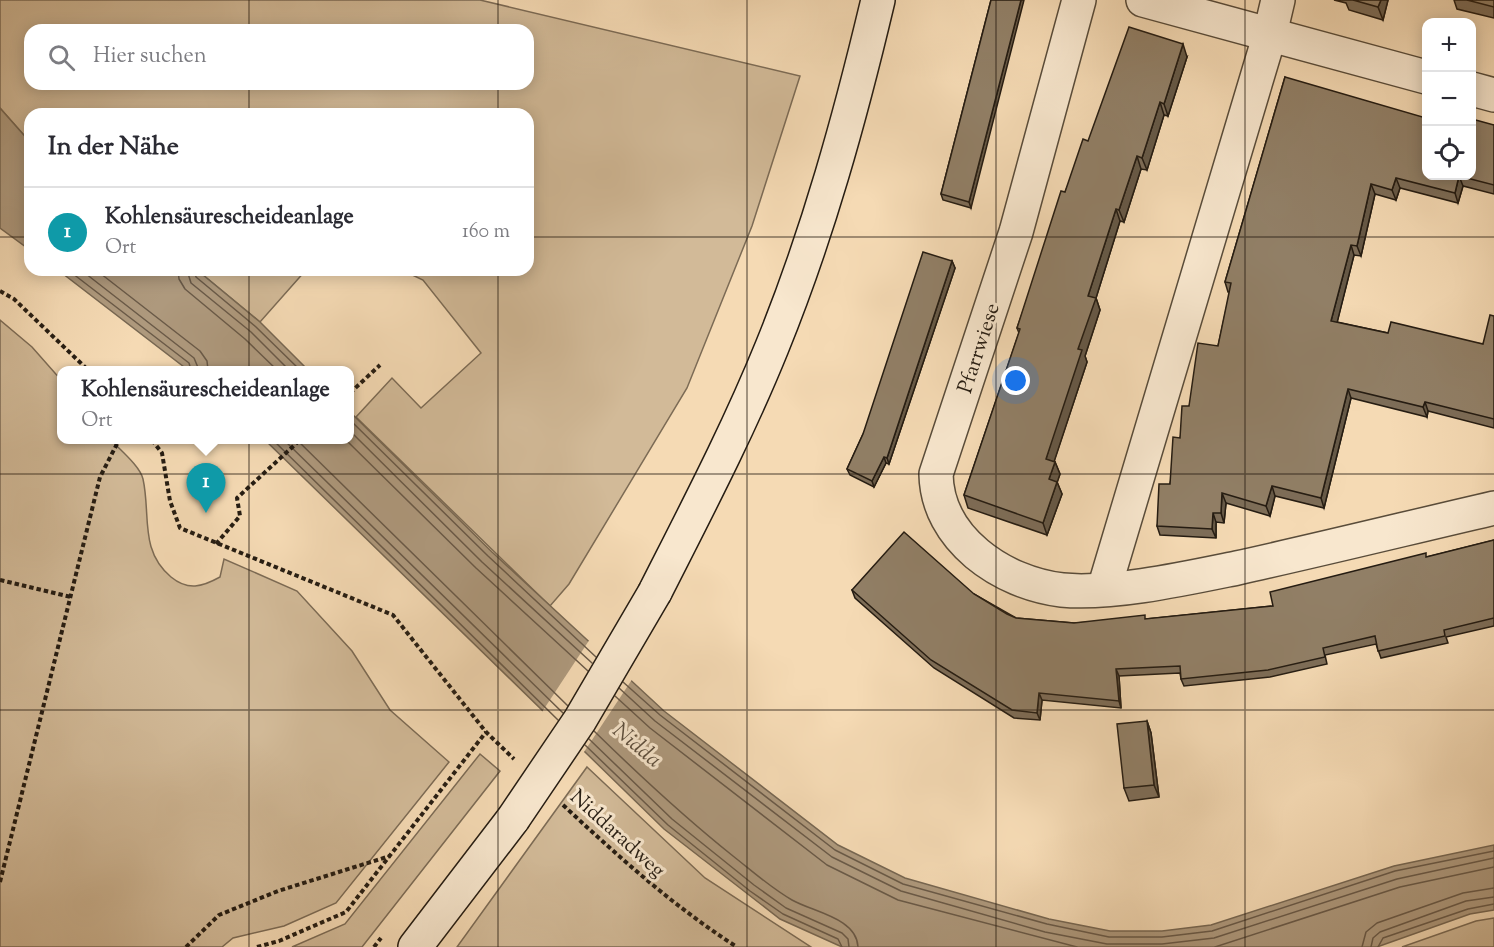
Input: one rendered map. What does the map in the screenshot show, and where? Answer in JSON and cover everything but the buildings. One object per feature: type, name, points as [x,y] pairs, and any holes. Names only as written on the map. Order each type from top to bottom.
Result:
[{"type":"street","points":[[416,947],[513,819],[580,720],[655,592],[740,422],[807,256],[846,129],[878,0]]},
{"type":"street","name":"Pfarrwiese","points":[[1079,0],[1016,232],[936,474],[936,493],[953,530],[974,552],[1003,572],[1031,583],[1062,590],[1104,589],[1186,579],[1494,508]]},
{"type":"street","points":[[1143,0],[1422,76]]},
{"type":"street","points":[[1104,589],[1270,34],[1278,0]]},
{"type":"street","points":[[1476,90],[1494,95]]},
{"type":"path","points":[[0,291],[14,299],[84,366]]},
{"type":"path","points":[[354,389],[380,365]]},
{"type":"path","points":[[0,882],[100,477],[117,444]]},
{"type":"path","points":[[155,444],[162,453],[170,501],[180,528],[393,615],[486,732],[519,763]]},
{"type":"path","points":[[216,544],[240,516],[237,498],[296,444]]},
{"type":"path","points":[[0,580],[71,597]]},
{"type":"path","points":[[257,947],[279,941],[346,912],[486,732]]},
{"type":"path","name":"Niddaradweg","points":[[560,802],[627,864],[691,918],[737,947]]},
{"type":"path","points":[[186,947],[219,915],[278,891],[390,856]]},
{"type":"shaded area","points":[[0,0],[480,0],[800,76],[752,226],[687,388],[569,584],[550,606],[356,417],[392,378],[421,408],[481,353],[423,280],[415,276],[534,276],[534,108],[24,108],[24,135],[0,108]]},
{"type":"shaded area","points":[[204,276],[301,276],[260,322]]},
{"type":"shaded area","points":[[0,320],[32,347],[57,375],[57,444],[115,444],[138,469],[143,479],[150,544],[161,567],[171,577],[189,586],[207,583],[220,577],[224,559],[297,591],[352,651],[390,710],[449,762],[336,903],[284,926],[233,938],[222,947],[0,947]]},
{"type":"shaded area","points":[[480,754],[500,771],[362,947],[292,947],[345,924]]},
{"type":"shaded area","points":[[587,767],[705,878],[811,947],[457,947]]},
{"type":"shaded area","points":[[1494,918],[1494,947],[1402,947],[1476,921]]},
{"type":"water","points":[[0,108],[24,135],[24,246],[0,228]]},
{"type":"water","points":[[66,276],[204,276],[260,322],[304,366],[183,366]]},
{"type":"water","name":"Nidda","points":[[354,416],[492,552],[664,711],[838,845],[905,878],[1049,919],[1110,931],[1162,931],[1211,925],[1394,866],[1494,845],[1494,910],[1470,914],[1377,947],[842,947],[780,919],[664,829],[269,444],[354,444]]},
{"type":"pier","points":[[590,639],[633,678],[582,755],[540,715]]},
{"type":"place","name":"Kohlensäurescheideanlage","points":[[206,513]]}]
